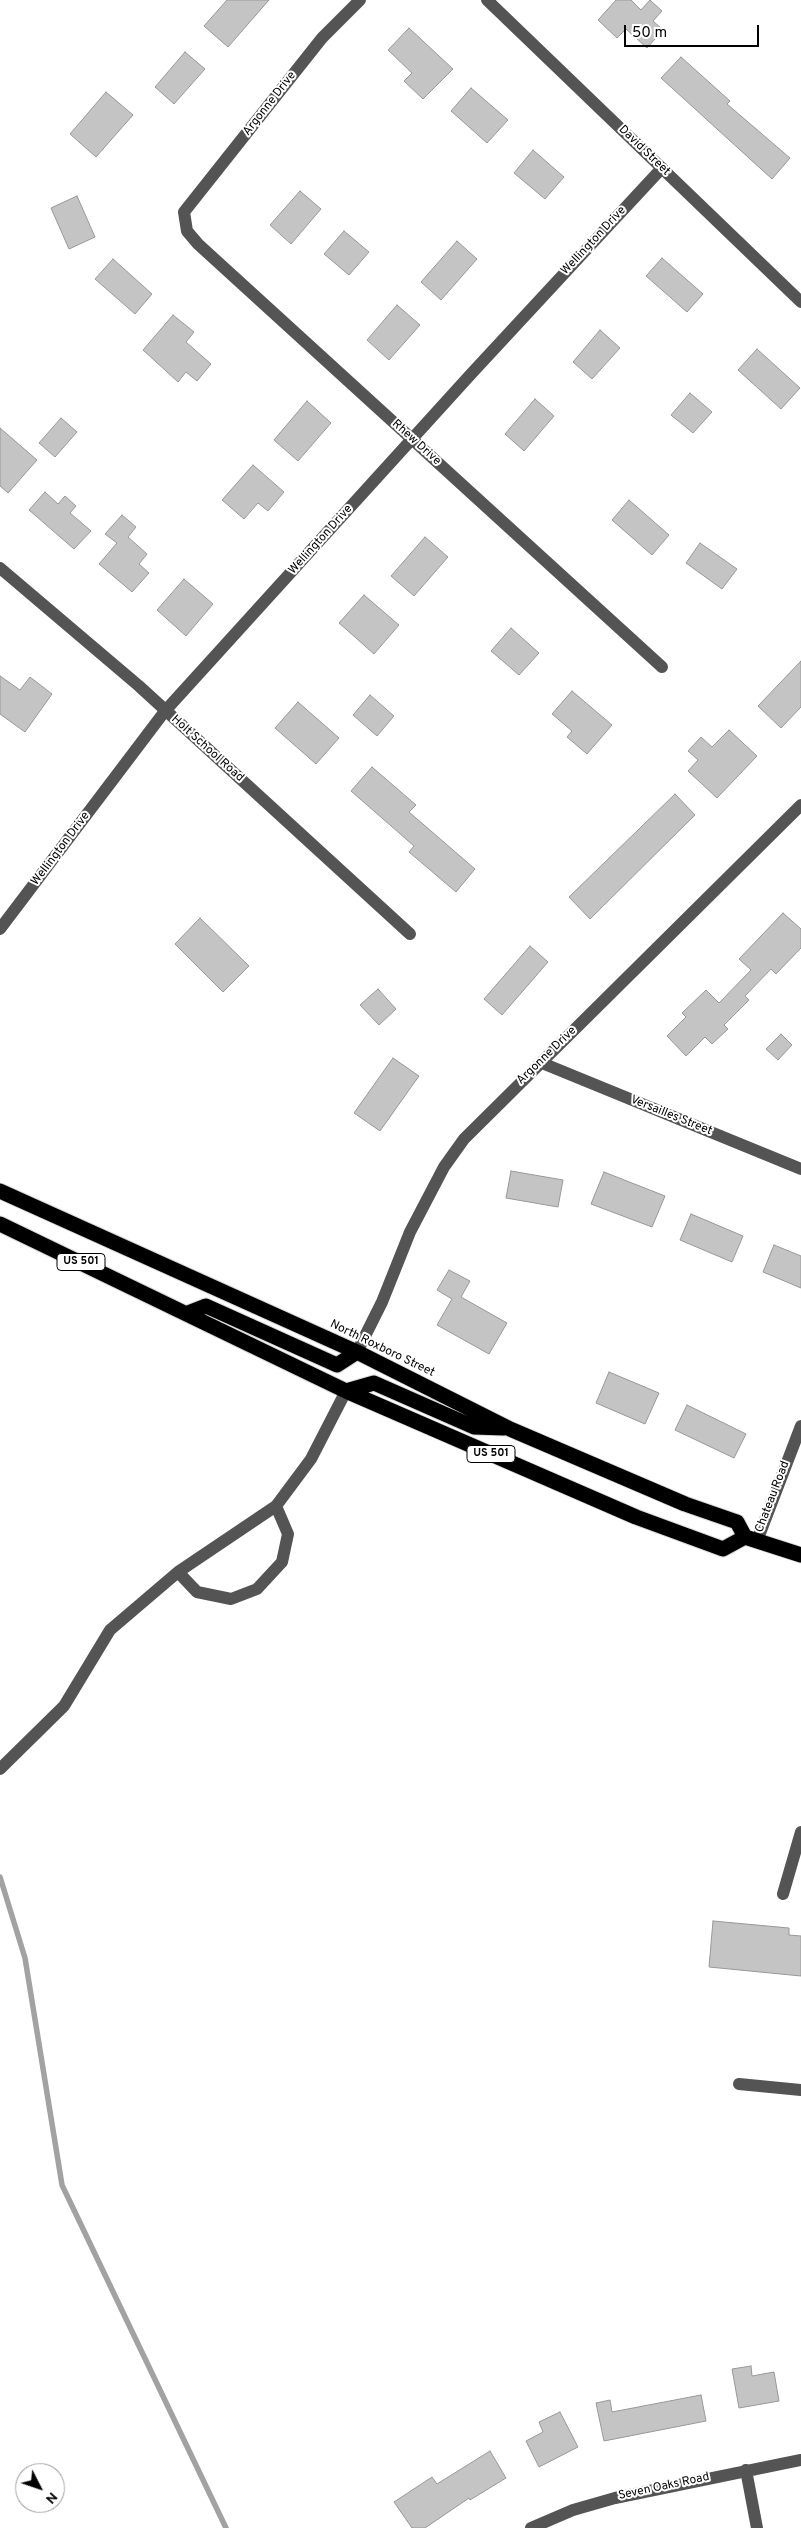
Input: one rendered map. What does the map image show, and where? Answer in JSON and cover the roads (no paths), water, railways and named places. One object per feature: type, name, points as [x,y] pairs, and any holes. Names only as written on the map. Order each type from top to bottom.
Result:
[{"type":"highway","name":"North Roxboro Street","points":[[0,1191],[357,1352],[510,1429],[685,1504],[737,1522],[751,1539]]},
{"type":"highway","name":"US 501","points":[[0,1224],[188,1313],[346,1391],[644,1520],[723,1549],[751,1539]]},
{"type":"highway","points":[[188,1313],[206,1306],[337,1365],[357,1352]]},
{"type":"highway","points":[[346,1391],[374,1383],[474,1427],[510,1429]]},
{"type":"highway","points":[[751,1539],[801,1554]]},
{"type":"street","name":"Argonne Drive","points":[[184,212],[322,38],[360,0]]},
{"type":"street","name":"David Street","points":[[487,0],[801,302]]},
{"type":"street","name":"Wellington Drive","points":[[0,929],[165,711],[662,168]]},
{"type":"street","name":"Rhew Drive","points":[[184,212],[187,231],[198,244],[662,667]]},
{"type":"street","name":"Holt School Road","points":[[0,568],[42,602],[165,711],[410,934]]},
{"type":"street","name":"Argonne Drive","points":[[357,1352],[382,1302],[410,1232],[444,1167],[475,1126],[542,1063],[801,805]]},
{"type":"street","name":"Versailles Street","points":[[542,1063],[801,1170]]},
{"type":"street","points":[[0,1769],[64,1706],[110,1630],[178,1572],[276,1506],[311,1459],[346,1391]]},
{"type":"street","name":"Chateau Road","points":[[751,1539],[801,1426]]},
{"type":"street","points":[[178,1572],[197,1592],[231,1599],[257,1588],[282,1562],[288,1534],[276,1506]]},
{"type":"street","points":[[783,1894],[801,1832]]},
{"type":"street","points":[[739,2084],[801,2090]]},
{"type":"street","name":"Seven Oaks Road","points":[[531,2528],[596,2503],[746,2470],[801,2460]]},
{"type":"street","points":[[746,2470],[757,2528]]},
{"type":"waterway","points":[[0,1877],[25,1958],[62,2185],[226,2528]]}]
